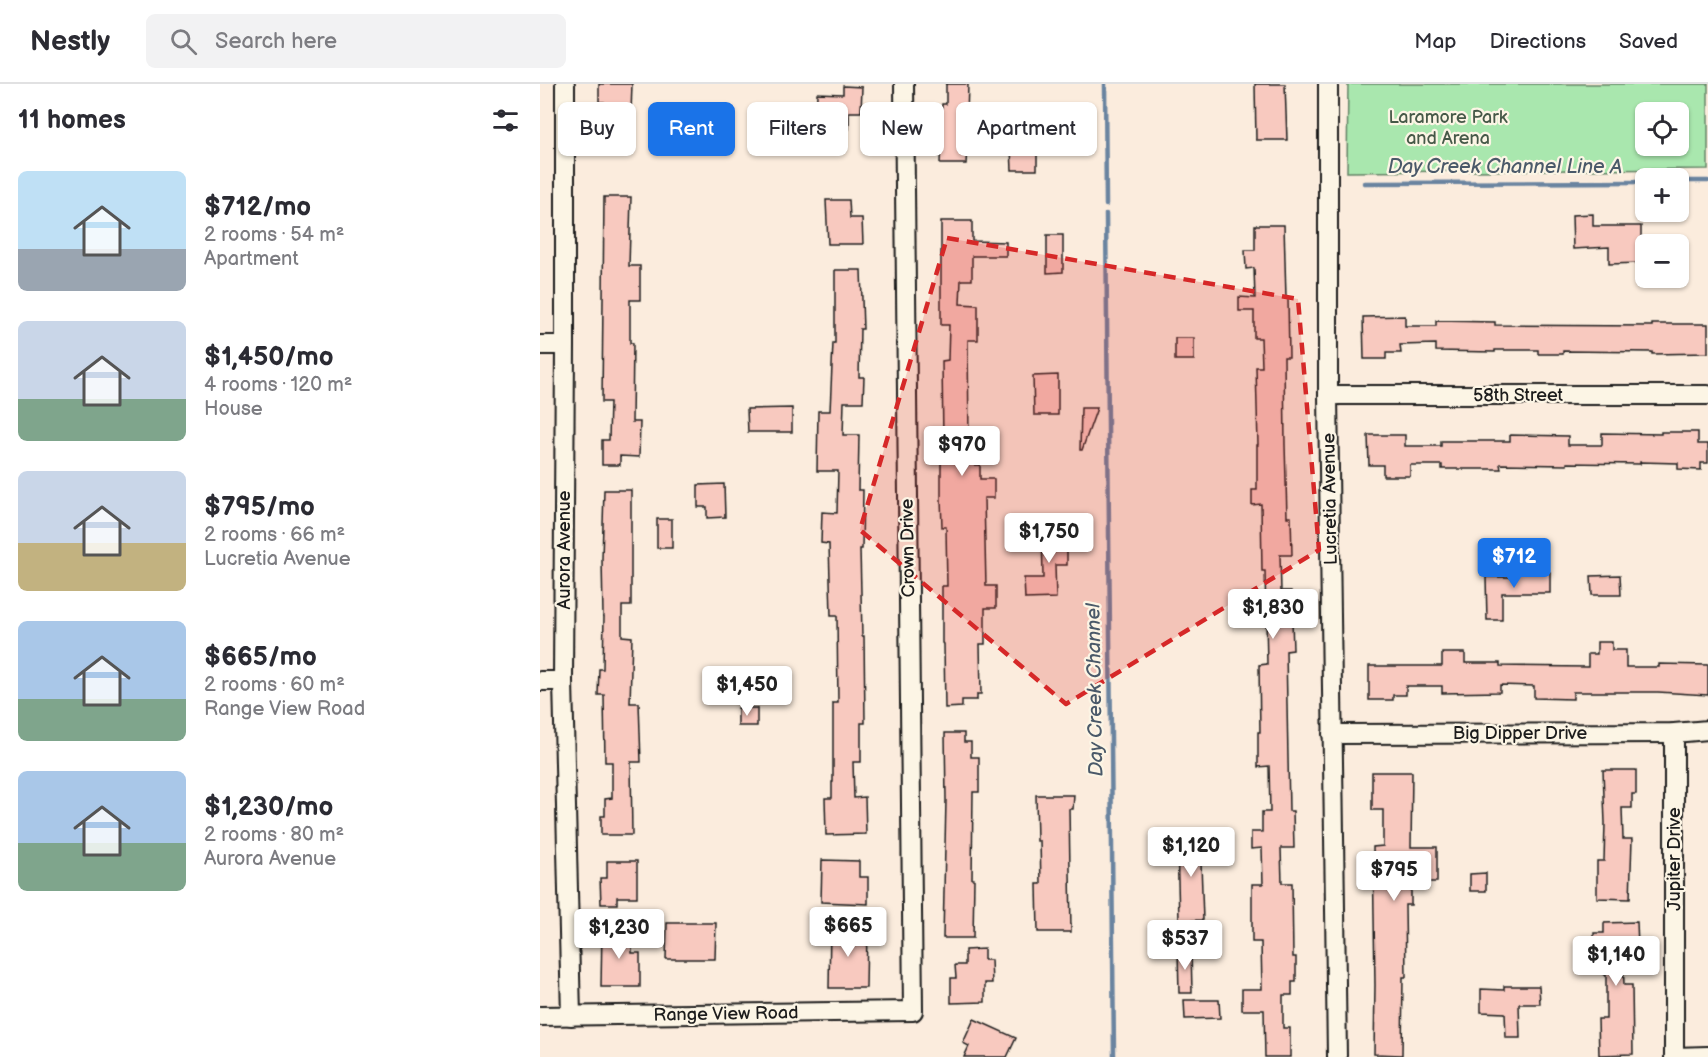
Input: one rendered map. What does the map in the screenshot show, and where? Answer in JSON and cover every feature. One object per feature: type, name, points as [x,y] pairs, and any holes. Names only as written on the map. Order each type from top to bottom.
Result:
[{"type":"street","name":"Aurora Avenue","points":[[565,84],[563,681],[571,1016]]},
{"type":"street","name":"Crown Drive","points":[[904,84],[913,1011]]},
{"type":"street","name":"Lucretia Avenue","points":[[1328,84],[1328,395],[1337,1057]]},
{"type":"street","points":[[540,345],[565,345]]},
{"type":"street","name":"58th Street","points":[[1328,395],[1708,395]]},
{"type":"street","points":[[540,681],[563,681]]},
{"type":"street","name":"Big Dipper Drive","points":[[1332,734],[1674,733],[1708,730]]},
{"type":"street","name":"Jupiter Drive","points":[[1674,733],[1674,1057]]},
{"type":"street","name":"Range View Road","points":[[540,1016],[913,1011]]},
{"type":"street","points":[[1674,1057],[1708,1056]]},
{"type":"highlighted area","points":[[947,238],[1298,299],[1319,550],[1066,704],[860,530]]},
{"type":"green space","name":"Laramore Park and Arena","points":[[1348,84],[1708,84],[1708,169],[1347,172]]},
{"type":"building","points":[[599,84],[632,84],[631,102],[599,102]]},
{"type":"building","points":[[946,84],[968,84],[967,102],[956,102],[956,156],[966,156],[966,164],[940,164],[940,156],[944,156],[944,104],[946,104]]},
{"type":"building","points":[[1255,84],[1285,84],[1287,140],[1256,140]]},
{"type":"building","points":[[843,86],[862,87],[860,112],[849,112],[849,129],[848,102],[817,102],[817,93],[843,94]]},
{"type":"building","points":[[1011,156],[1037,156],[1037,170],[1012,170]]},
{"type":"building","points":[[604,197],[631,197],[629,266],[640,266],[640,300],[630,300],[630,343],[633,343],[632,422],[640,422],[639,457],[620,456],[620,465],[602,465],[602,440],[609,440],[610,402],[602,402]]},
{"type":"building","points":[[826,200],[849,200],[850,218],[862,218],[863,244],[828,244]]},
{"type":"building","points":[[1593,214],[1593,226],[1641,226],[1641,234],[1635,234],[1635,263],[1609,264],[1609,247],[1573,249],[1572,215]]},
{"type":"building","points":[[941,221],[972,221],[972,241],[1006,242],[1006,256],[972,256],[972,280],[961,280],[960,304],[978,305],[978,340],[968,340],[969,440],[974,440],[974,465],[980,465],[980,479],[994,479],[994,498],[984,498],[986,586],[996,586],[996,608],[985,608],[985,644],[980,644],[981,694],[977,694],[977,700],[962,700],[962,707],[945,708],[942,586],[947,586],[946,527],[942,527],[941,440],[943,440],[942,361],[948,360],[949,325],[941,325]]},
{"type":"building","points":[[1255,225],[1284,225],[1286,298],[1288,298],[1289,357],[1284,357],[1285,445],[1287,517],[1291,517],[1292,555],[1280,555],[1281,591],[1291,591],[1293,650],[1286,651],[1289,811],[1293,811],[1294,848],[1281,848],[1282,883],[1292,883],[1293,957],[1296,957],[1296,982],[1292,982],[1292,995],[1283,995],[1283,1028],[1290,1028],[1290,1057],[1265,1057],[1264,1010],[1242,1010],[1242,989],[1262,989],[1261,942],[1252,942],[1252,884],[1263,884],[1262,848],[1251,849],[1251,832],[1262,832],[1262,812],[1270,812],[1269,766],[1258,767],[1259,665],[1267,664],[1265,571],[1262,571],[1261,504],[1252,505],[1252,490],[1257,490],[1256,367],[1262,367],[1261,338],[1254,338],[1254,311],[1239,311],[1239,297],[1255,298],[1254,268],[1246,269],[1245,250],[1255,250]]},
{"type":"building","points":[[1047,235],[1063,235],[1063,272],[1047,273]]},
{"type":"building","points":[[835,270],[861,270],[863,329],[860,329],[859,377],[864,377],[863,402],[844,402],[843,435],[859,435],[858,490],[863,490],[862,549],[860,549],[865,723],[861,723],[861,762],[853,762],[854,798],[865,797],[866,834],[826,835],[825,798],[832,798],[833,782],[833,703],[838,703],[837,616],[831,616],[829,544],[821,543],[822,512],[837,513],[838,471],[817,471],[818,411],[830,411],[833,343],[835,343]]},
{"type":"building","points":[[1405,316],[1405,326],[1436,326],[1436,321],[1495,322],[1495,325],[1708,324],[1708,353],[1563,351],[1563,354],[1538,354],[1538,350],[1436,351],[1436,344],[1400,345],[1401,353],[1386,353],[1386,359],[1364,359],[1363,317]]},
{"type":"building","points":[[1175,338],[1194,338],[1194,360],[1175,360]]},
{"type":"building","points":[[1058,375],[1058,415],[1034,415],[1033,376]]},
{"type":"building","points":[[792,408],[792,432],[748,432],[747,409]]},
{"type":"building","points":[[1081,408],[1097,408],[1082,450],[1080,450]]},
{"type":"building","points":[[1661,432],[1698,432],[1698,444],[1708,444],[1708,463],[1701,463],[1701,470],[1678,469],[1678,463],[1640,462],[1640,464],[1500,464],[1501,469],[1442,469],[1442,465],[1410,465],[1410,476],[1383,476],[1383,465],[1369,465],[1368,435],[1405,435],[1405,446],[1441,446],[1441,441],[1510,441],[1510,435],[1568,436],[1568,445],[1602,445],[1602,433],[1661,434]]},
{"type":"building","points":[[724,484],[725,517],[707,518],[707,507],[698,507],[698,485]]},
{"type":"building","points":[[604,490],[631,490],[631,606],[622,606],[622,636],[632,637],[630,703],[639,703],[641,762],[631,762],[632,835],[601,835],[601,816],[605,816],[605,799],[612,798],[612,762],[605,762],[604,695],[598,695],[599,669],[603,669]]},
{"type":"building","points":[[657,519],[672,519],[672,548],[657,548]]},
{"type":"building","points":[[1042,527],[1067,527],[1067,565],[1055,565],[1056,598],[1025,599],[1024,578],[1043,578]]},
{"type":"building","points":[[1514,572],[1550,572],[1550,593],[1502,593],[1502,620],[1487,620],[1486,577],[1514,577]]},
{"type":"building","points":[[1620,575],[1621,595],[1592,595],[1591,576]]},
{"type":"building","points":[[1597,642],[1612,642],[1612,650],[1626,650],[1626,667],[1659,667],[1659,664],[1708,665],[1708,695],[1658,692],[1573,692],[1573,699],[1534,698],[1534,686],[1500,685],[1500,692],[1442,693],[1442,686],[1406,686],[1406,695],[1393,695],[1393,700],[1369,700],[1369,666],[1442,666],[1442,653],[1465,653],[1465,663],[1500,663],[1500,666],[1588,667],[1588,654],[1597,654]]},
{"type":"building","points":[[738,708],[757,708],[757,726],[738,726]]},
{"type":"building","points":[[945,733],[964,733],[964,742],[971,742],[971,757],[979,757],[979,792],[973,792],[973,938],[943,938]]},
{"type":"building","points":[[1603,770],[1636,770],[1636,794],[1632,794],[1632,808],[1622,808],[1623,839],[1632,839],[1630,899],[1597,898],[1597,861],[1604,861]]},
{"type":"building","points":[[1372,772],[1412,772],[1411,847],[1437,847],[1437,882],[1411,882],[1411,905],[1405,905],[1406,977],[1403,977],[1402,1055],[1374,1054],[1373,847],[1383,846],[1383,810],[1372,810]]},
{"type":"building","points":[[1036,795],[1074,795],[1073,809],[1069,809],[1071,932],[1038,932],[1037,884],[1041,884]]},
{"type":"building","points":[[1208,840],[1209,863],[1201,863],[1203,920],[1179,921],[1177,841]]},
{"type":"building","points":[[822,860],[859,861],[859,877],[868,877],[868,904],[821,902]]},
{"type":"building","points":[[607,861],[637,861],[637,897],[617,897],[617,904],[601,904],[600,878],[607,878]]},
{"type":"building","points":[[1486,873],[1486,891],[1470,891],[1470,874]]},
{"type":"building","points":[[1637,922],[1638,946],[1632,946],[1633,960],[1623,960],[1624,985],[1632,985],[1633,1054],[1599,1055],[1598,1019],[1606,1019],[1606,975],[1604,975],[1604,958],[1594,958],[1594,933],[1604,933],[1604,923]]},
{"type":"building","points":[[667,923],[716,923],[715,959],[666,959]]},
{"type":"building","points":[[830,928],[867,929],[866,988],[829,988]]},
{"type":"building","points":[[602,929],[632,929],[632,953],[640,953],[640,987],[601,987]]},
{"type":"building","points":[[984,949],[984,960],[991,960],[992,983],[985,983],[985,1002],[951,1003],[951,978],[956,978],[955,965],[965,965],[965,950]]},
{"type":"building","points":[[1178,949],[1191,949],[1192,993],[1179,993]]},
{"type":"building","points":[[1504,986],[1539,986],[1540,1004],[1519,1004],[1520,1038],[1506,1038],[1505,1013],[1481,1012],[1481,989],[1504,990]]},
{"type":"building","points":[[1184,1000],[1219,1000],[1220,1018],[1185,1019]]},
{"type":"building","points":[[974,1019],[1016,1038],[1007,1057],[964,1057],[969,1046],[963,1043]]},
{"type":"waterway","name":"Day Creek Channel","points":[[1105,84],[1106,205]]},
{"type":"waterway","name":"Day Creek Channel Line A","points":[[1689,181],[1708,181]]},
{"type":"waterway","name":"Day Creek Channel Line A","points":[[1364,183],[1635,182]]},
{"type":"waterway","name":"Day Creek Channel","points":[[1106,214],[1114,1057]]}]
